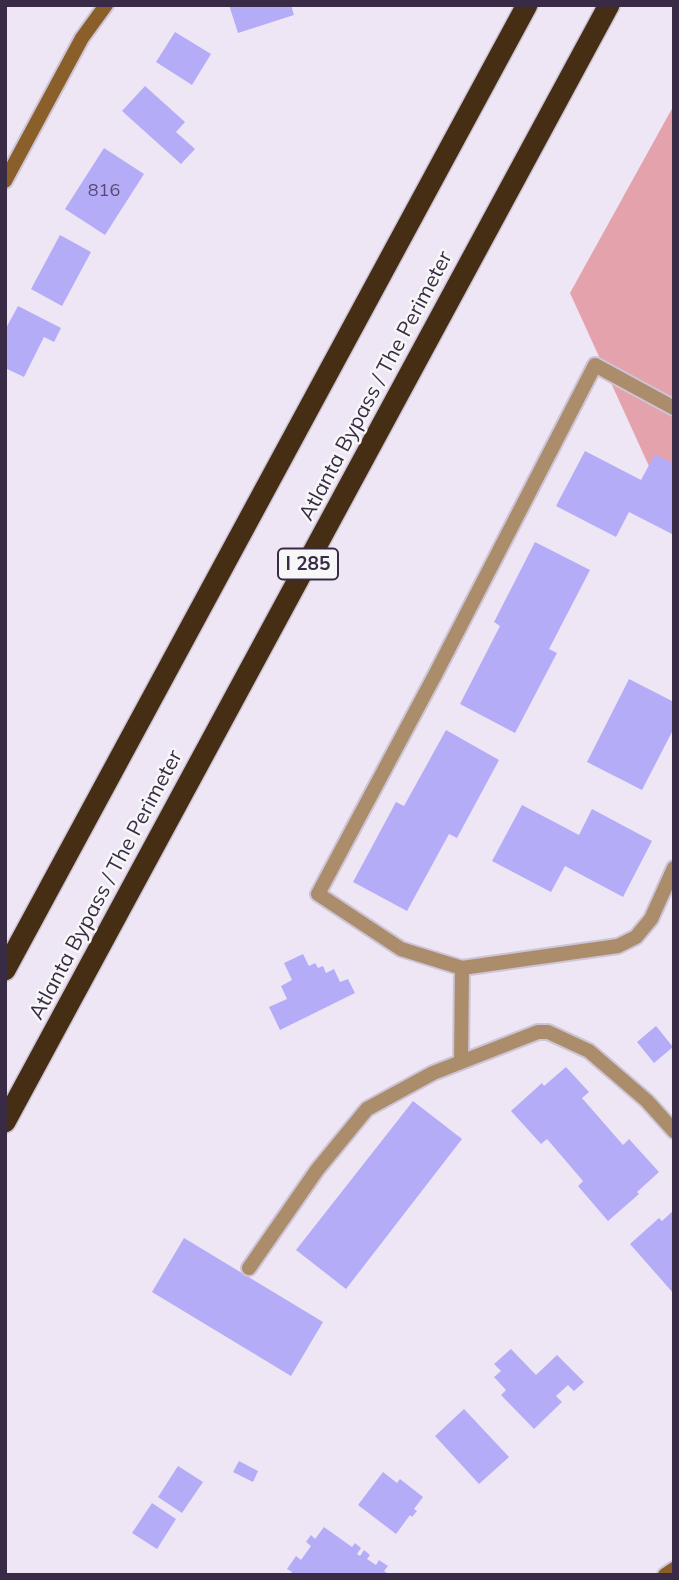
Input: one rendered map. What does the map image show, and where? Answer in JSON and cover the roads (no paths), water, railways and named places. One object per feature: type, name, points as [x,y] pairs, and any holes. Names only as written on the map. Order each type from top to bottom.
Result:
[{"type":"highway","points":[[5,970],[527,5]]},
{"type":"highway","name":"Atlanta Bypass / The Perimeter","points":[[5,1122],[609,5]]},
{"type":"street","points":[[5,181],[82,38],[106,5]]},
{"type":"street","points":[[674,408],[595,365],[436,674],[318,894],[401,949],[462,968],[618,946],[636,937],[651,919],[674,868]]},
{"type":"street","points":[[461,1062],[462,968]]},
{"type":"street","points":[[249,1269],[317,1170],[368,1109],[433,1073],[538,1032],[548,1032],[589,1051],[647,1101],[674,1131]]},
{"type":"street","points":[[665,1575],[674,1569]]}]
